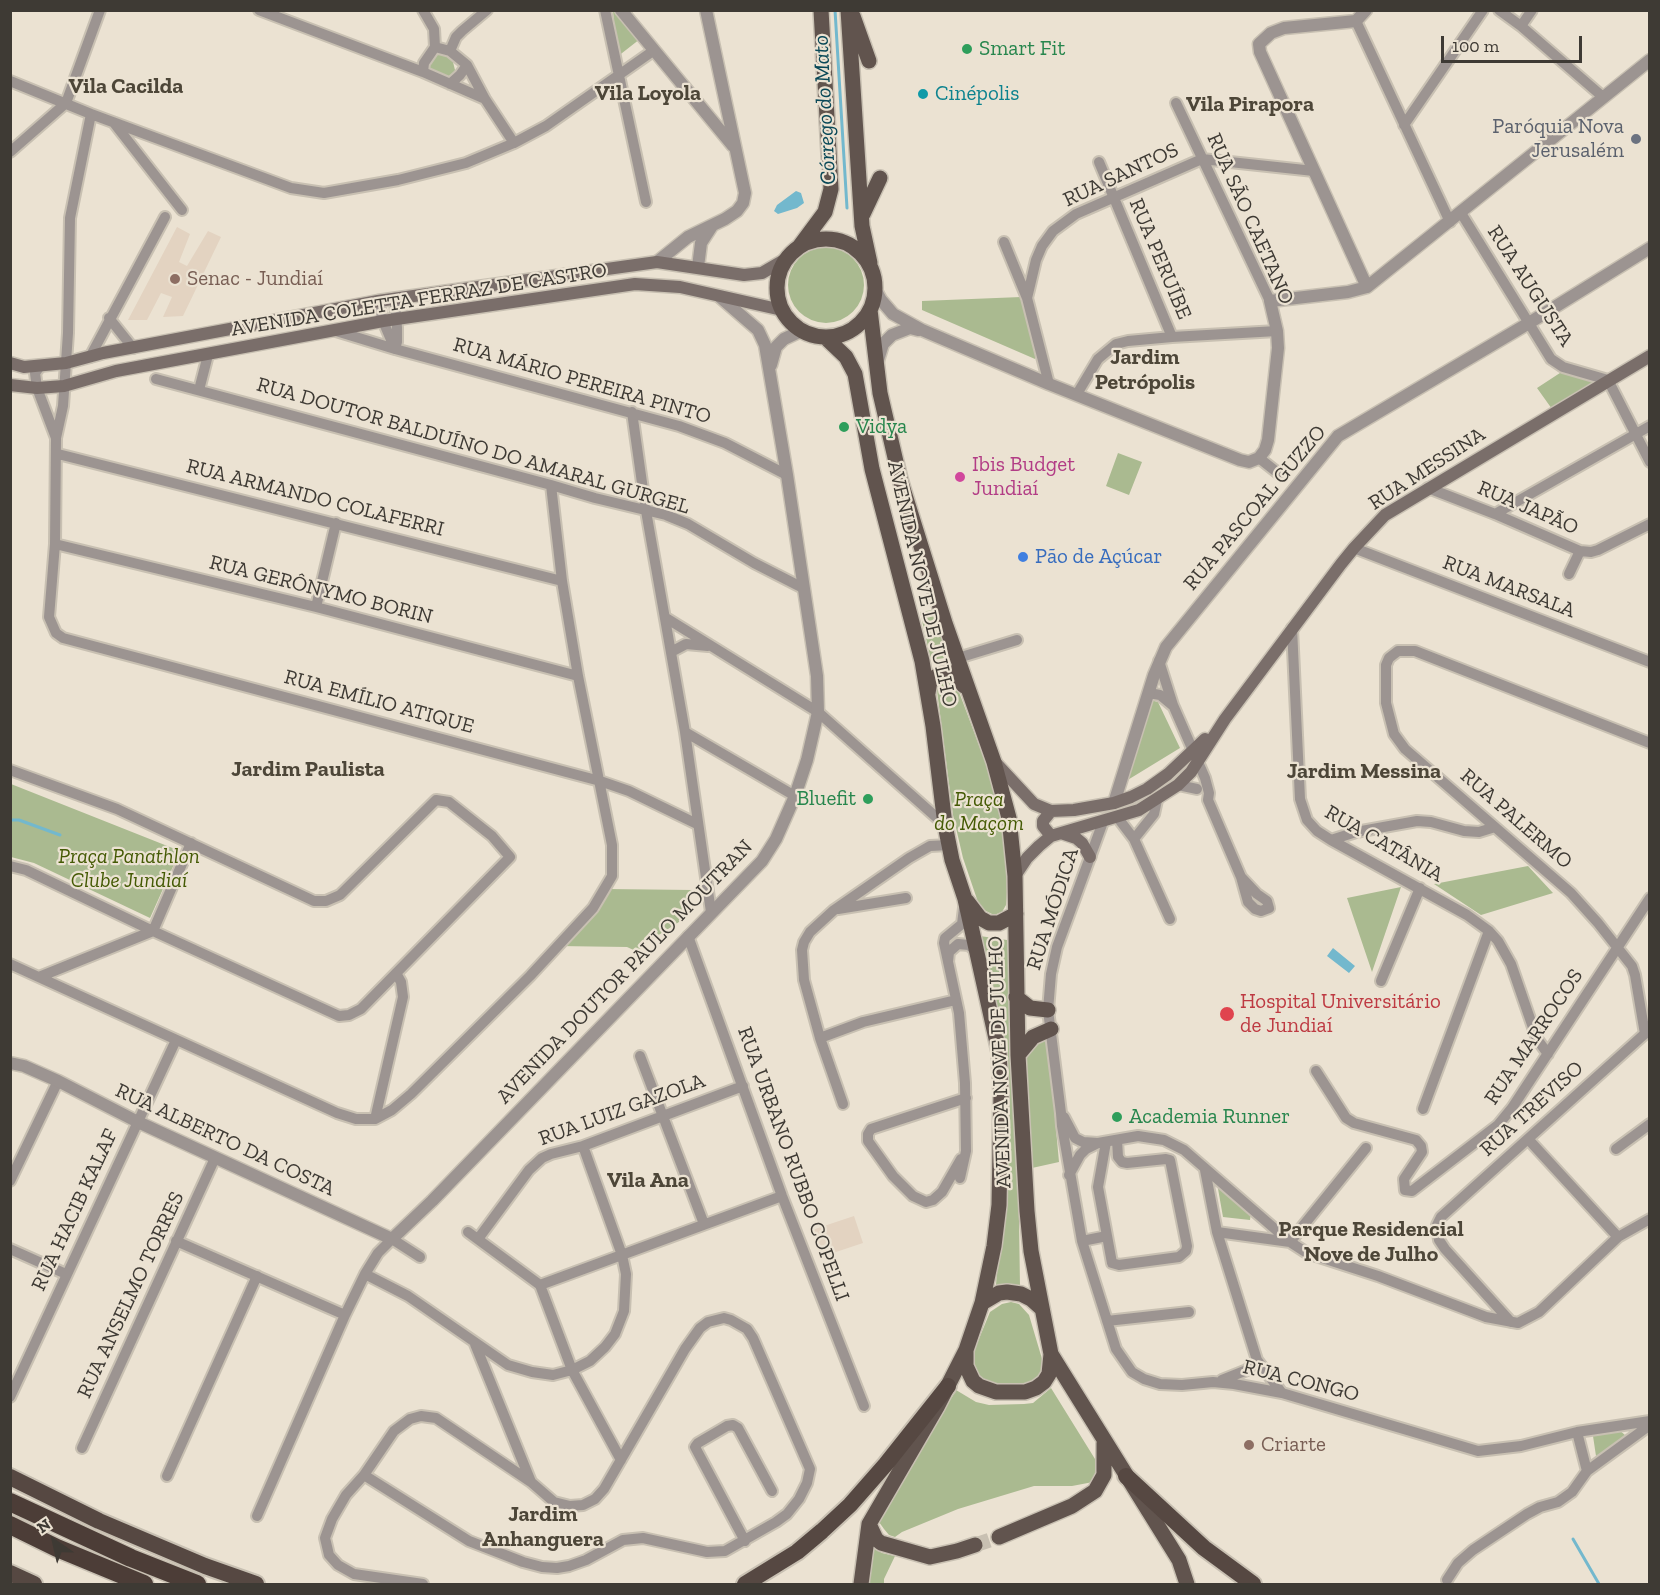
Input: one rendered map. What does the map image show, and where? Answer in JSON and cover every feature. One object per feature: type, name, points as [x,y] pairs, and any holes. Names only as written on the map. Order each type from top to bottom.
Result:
[{"type":"highway","points":[[745,1584],[796,1552],[849,1505],[886,1464],[948,1386]]},
{"type":"highway","points":[[1126,1476],[1204,1548],[1253,1584]]},
{"type":"highway","points":[[10,1477],[99,1521],[205,1566],[256,1584]]},
{"type":"highway","points":[[10,1502],[131,1558],[196,1584]]},
{"type":"highway","points":[[10,1525],[57,1548],[144,1584]]},
{"type":"highway","points":[[10,1573],[34,1584]]},
{"type":"main road","points":[[821,10],[831,189],[825,212],[779,272],[777,295],[782,310],[793,325],[801,331],[825,337],[848,332],[862,321],[870,310],[874,281],[862,216],[850,10]]},
{"type":"main road","points":[[850,10],[869,61]]},
{"type":"main road","points":[[862,216],[880,178]]},
{"type":"main road","points":[[792,254],[808,243],[835,240],[859,252],[867,263],[874,281]]},
{"type":"main road","name":"AVENIDA COLETTA FERRAZ DE CASTRO","points":[[10,363],[24,367],[66,363],[395,298],[657,262],[733,274],[762,273],[792,254]]},
{"type":"main road","name":"AVENIDA COLETTA FERRAZ DE CASTRO","points":[[10,385],[37,388],[64,386],[116,371],[383,321],[635,284],[680,286],[782,310]]},
{"type":"main road","name":"AVENIDA NOVE DE JULHO","points":[[870,310],[883,405],[900,479],[969,693],[994,762],[1009,818],[1015,876],[1018,1055],[1027,1210],[1041,1308],[1051,1354],[1179,1560],[1187,1584]]},
{"type":"main road","name":"AVENIDA NOVE DE JULHO","points":[[825,337],[846,357],[855,374],[872,469],[901,576],[928,693],[945,825],[965,899],[999,1052],[1001,1093],[999,1205],[994,1246],[982,1303],[966,1350],[948,1386],[921,1437],[869,1524]]},
{"type":"main road","name":"RUA MESSINA","points":[[1051,811],[1074,810],[1131,797],[1147,789],[1196,755],[1354,548],[1385,515],[1650,356]]},
{"type":"main road","points":[[928,693],[930,681],[933,678],[952,673],[969,693]]},
{"type":"main road","name":"RUA MESSINA","points":[[1015,876],[1033,852],[1055,835],[1118,818],[1156,800],[1178,785],[1191,772],[1196,755]]},
{"type":"main road","points":[[994,762],[1034,804],[1051,811],[1043,821],[1043,826],[1055,835],[1076,838],[1090,857]]},
{"type":"main road","points":[[965,899],[980,918],[989,923],[999,923],[1016,914]]},
{"type":"main road","points":[[1016,997],[1030,1008],[1048,1010]]},
{"type":"main road","points":[[1018,1055],[1033,1037],[1051,1029]]},
{"type":"main road","points":[[982,1303],[999,1293],[1007,1292],[1022,1294],[1041,1308]]},
{"type":"main road","points":[[966,1350],[966,1366],[973,1381],[979,1386],[996,1392],[1025,1392],[1036,1388],[1049,1374],[1051,1354]]},
{"type":"main road","points":[[999,1537],[1072,1506],[1095,1491],[1104,1475],[1104,1440]]},
{"type":"main road","points":[[869,1524],[876,1539],[881,1543],[930,1557],[975,1545]]},
{"type":"main road","points":[[861,1584],[869,1524]]},
{"type":"street","points":[[10,152],[66,103],[100,10]]},
{"type":"street","points":[[259,10],[423,72],[485,99]]},
{"type":"street","points":[[423,10],[434,29],[435,47],[424,63],[423,72]]},
{"type":"street","points":[[450,51],[456,37],[487,10]]},
{"type":"street","points":[[605,10],[646,202]]},
{"type":"street","points":[[621,10],[734,147]]},
{"type":"street","points":[[657,262],[688,237],[738,211],[745,193],[706,10]]},
{"type":"street","points":[[1366,10],[1356,21],[1284,28],[1264,38],[1259,44],[1260,52],[1367,287]]},
{"type":"street","points":[[1404,125],[1484,10]]},
{"type":"street","points":[[1499,10],[1521,26],[1603,97]]},
{"type":"street","points":[[1521,26],[1532,10]]},
{"type":"street","points":[[1356,21],[1450,222]]},
{"type":"street","points":[[435,47],[450,51],[467,65],[485,99],[514,143]]},
{"type":"street","points":[[10,81],[91,114],[291,188],[324,194],[466,163],[514,143],[546,126],[653,51]]},
{"type":"street","points":[[1270,302],[1347,292],[1367,287],[1650,60]]},
{"type":"street","points":[[450,84],[467,65]]},
{"type":"street","name":"RUA SÃO CAETANO","points":[[1176,103],[1270,302],[1277,331],[1277,360],[1268,440],[1259,458]]},
{"type":"street","points":[[54,544],[57,438],[61,421],[66,363],[70,218],[91,114]]},
{"type":"street","points":[[113,122],[183,210]]},
{"type":"street","name":"RUA SANTOS","points":[[1027,297],[1036,260],[1042,246],[1053,231],[1076,214],[1202,159],[1314,171]]},
{"type":"street","name":"RUA PERUÍBE","points":[[1099,162],[1172,337]]},
{"type":"street","name":"RUA AUGUSTA","points":[[1461,213],[1551,359],[1556,363],[1608,380]]},
{"type":"street","points":[[90,357],[165,217]]},
{"type":"street","points":[[698,267],[701,243],[712,225]]},
{"type":"street","points":[[1004,242],[1027,297],[1049,384]]},
{"type":"street","name":"RUA PASCOAL GUZZO","points":[[1113,802],[1166,647],[1338,436],[1650,248]]},
{"type":"street","points":[[874,281],[881,300],[893,314],[922,330],[1049,384],[1240,460],[1249,462],[1259,458],[1278,473]]},
{"type":"street","name":"AVENIDA DOUTOR PAULO MOUTRAN","points":[[392,1239],[432,1201],[762,861],[776,839],[795,796],[815,731],[818,712],[817,676],[787,475],[765,345],[758,330],[720,297]]},
{"type":"street","points":[[395,298],[397,320],[395,349]]},
{"type":"street","points":[[378,301],[383,321],[395,349]]},
{"type":"street","points":[[110,318],[134,348]]},
{"type":"street","points":[[877,364],[880,349],[892,335],[910,328],[922,330]]},
{"type":"street","name":"RUA MÁRIO PEREIRA PINTO","points":[[336,331],[706,434],[787,475]]},
{"type":"street","points":[[771,372],[776,346],[784,339],[801,331]]},
{"type":"street","points":[[1077,394],[1098,359],[1116,344],[1172,337],[1277,331]]},
{"type":"street","points":[[199,390],[208,355]]},
{"type":"street","points":[[41,365],[35,373],[37,388],[57,438]]},
{"type":"street","name":"RUA DOUTOR BALDUÍNO DO AMARAL GURGEL","points":[[156,379],[666,515],[687,524],[803,588]]},
{"type":"street","points":[[1608,380],[1650,462]]},
{"type":"street","points":[[632,412],[646,511],[685,732],[711,912]]},
{"type":"street","points":[[1495,514],[1650,426]]},
{"type":"street","name":"RUA ARMANDO COLAFERRI","points":[[58,454],[562,581]]},
{"type":"street","points":[[10,964],[337,1113],[356,1119],[375,1119],[392,1110],[411,1094],[530,976],[596,906],[612,876],[612,845],[578,676],[562,581],[551,485]]},
{"type":"street","name":"RUA JAPÃO","points":[[1428,488],[1580,551]]},
{"type":"street","points":[[316,607],[336,523]]},
{"type":"street","points":[[1569,574],[1580,551],[1598,550],[1650,524]]},
{"type":"street","name":"RUA GERÔNYMO BORIN","points":[[54,544],[316,607],[578,676]]},
{"type":"street","name":"RUA EMÍLIO ATIQUE","points":[[54,544],[49,617],[56,633],[63,638],[600,781],[629,791],[698,824]]},
{"type":"street","name":"RUA MARSALA","points":[[1354,548],[1650,662]]},
{"type":"street","points":[[666,618],[818,712],[945,825]]},
{"type":"street","name":"RUA CATÂNIA","points":[[1292,628],[1300,799],[1307,820],[1317,831],[1331,840],[1467,915],[1489,932],[1498,941],[1511,964],[1537,1039],[1548,1054]]},
{"type":"street","points":[[958,658],[1017,640]]},
{"type":"street","points":[[671,652],[686,644],[715,647]]},
{"type":"street","name":"RUA PALERMO","points":[[1647,1031],[1632,966],[1617,946],[1571,893],[1405,749],[1394,734],[1387,711],[1385,674],[1389,658],[1405,650],[1415,651],[1650,743]]},
{"type":"street","points":[[1160,661],[1173,705],[1205,778],[1209,793],[1208,800]]},
{"type":"street","points":[[1149,693],[1160,695],[1173,705]]},
{"type":"street","points":[[685,732],[795,796]]},
{"type":"street","points":[[10,770],[117,809],[314,901],[326,901],[340,895],[436,800],[449,802],[492,836],[510,857],[361,1009],[349,1015],[339,1016],[26,870],[10,866]]},
{"type":"street","points":[[1197,789],[1205,778]]},
{"type":"street","points":[[1178,785],[1197,789],[1208,800],[1241,877]]},
{"type":"street","points":[[1134,839],[1154,814],[1156,800]]},
{"type":"street","points":[[1118,818],[1134,839],[1170,919]]},
{"type":"street","points":[[1331,840],[1356,832],[1417,821],[1431,822],[1464,831],[1479,832],[1495,827]]},
{"type":"street","name":"RUA MÓDICA","points":[[1048,1010],[1051,974],[1058,947],[1103,822]]},
{"type":"street","points":[[39,977],[153,931],[192,843]]},
{"type":"street","points":[[843,1104],[820,1038],[804,980],[802,950],[810,933],[834,910],[922,850],[930,846],[949,845]]},
{"type":"street","points":[[1381,981],[1420,888]]},
{"type":"street","points":[[834,910],[906,898]]},
{"type":"street","name":"RUA MARROCOS","points":[[1316,1071],[1346,1118],[1354,1123],[1416,1140],[1421,1146],[1422,1152],[1404,1179],[1405,1190],[1412,1191],[1498,1125],[1512,1108],[1650,898]]},
{"type":"street","points":[[960,1178],[966,1152],[966,1098],[962,1035],[944,943],[945,938],[962,924],[965,899]]},
{"type":"street","points":[[1423,1109],[1489,932]]},
{"type":"street","name":"RUA URBANO RUBBO COPELLI","points":[[688,936],[782,1196],[864,1406]]},
{"type":"street","points":[[948,966],[949,952],[958,944],[969,945],[978,954]]},
{"type":"street","points":[[375,1119],[403,997],[401,982],[396,973]]},
{"type":"street","points":[[820,1038],[863,1022],[956,1000]]},
{"type":"street","name":"RUA CONGO","points":[[1048,1010],[1069,1175],[1082,1241],[1116,1349],[1132,1372],[1160,1384],[1234,1384],[1282,1393],[1478,1451],[1521,1446],[1578,1432],[1650,1423]]},
{"type":"street","name":"RUA TREVISO","points":[[1512,1322],[1491,1302],[1438,1240],[1437,1224],[1441,1217],[1647,1031]]},
{"type":"street","name":"RUA HACIB KALAF","points":[[10,1397],[176,1040]]},
{"type":"street","points":[[640,1056],[704,1224]]},
{"type":"street","name":"RUA ALBERTO DA COSTA","points":[[10,1063],[24,1066],[58,1081],[138,1122],[392,1239],[420,1257]]},
{"type":"street","points":[[10,1181],[58,1081]]},
{"type":"street","name":"RUA LUIZ GAZOLA","points":[[478,1239],[535,1164],[551,1154],[583,1146],[743,1086]]},
{"type":"street","points":[[966,1098],[871,1130],[868,1134],[868,1141],[893,1176],[913,1196],[926,1202],[933,1200],[942,1192],[966,1152]]},
{"type":"street","points":[[1062,1113],[1075,1138],[1083,1142],[1107,1142]]},
{"type":"street","points":[[1616,1149],[1650,1124]]},
{"type":"street","points":[[1069,1175],[1086,1149],[1107,1142],[1142,1136],[1164,1140],[1184,1150],[1290,1242],[1307,1253],[1378,1276],[1486,1317],[1518,1323],[1539,1312],[1618,1237],[1650,1219]]},
{"type":"street","points":[[1528,1139],[1618,1237]]},
{"type":"street","points":[[1107,1142],[1122,1162],[1170,1160],[1187,1246],[1186,1251],[1179,1257],[1116,1265],[1111,1259],[1098,1187],[1107,1142]]},
{"type":"street","points":[[365,1274],[408,1296],[508,1365],[553,1375],[572,1370],[590,1361],[615,1334],[624,1311],[626,1274],[622,1255],[583,1146]]},
{"type":"street","points":[[1290,1242],[1366,1149]]},
{"type":"street","name":"RUA ANSELMO TORRES","points":[[82,1448],[216,1158]]},
{"type":"street","points":[[1205,1170],[1217,1233],[1257,1360],[1282,1393]]},
{"type":"street","points":[[540,1285],[782,1196]]},
{"type":"street","points":[[468,1232],[540,1285],[572,1370],[621,1460]]},
{"type":"street","points":[[1217,1233],[1290,1242]]},
{"type":"street","points":[[1082,1241],[1107,1236]]},
{"type":"street","points":[[256,1516],[345,1314],[378,1253],[392,1239]]},
{"type":"street","points":[[176,1241],[345,1314]]},
{"type":"street","points":[[10,1249],[66,1274]]},
{"type":"street","points":[[166,1476],[257,1276]]},
{"type":"street","points":[[1107,1321],[1188,1312]]},
{"type":"street","points":[[364,1475],[469,1541],[542,1567],[568,1566],[586,1560],[623,1540],[643,1538],[707,1552],[725,1551],[787,1514],[807,1483],[810,1469],[753,1338],[747,1329],[731,1320],[724,1318],[708,1322],[692,1338],[604,1489],[595,1498],[583,1504],[570,1506],[554,1502],[531,1482],[436,1418],[421,1416],[410,1419],[394,1431],[364,1475],[346,1495],[332,1519],[325,1538],[329,1555],[338,1565],[354,1574],[423,1584]]},
{"type":"street","points":[[475,1344],[531,1482]]},
{"type":"street","points":[[1213,1383],[1247,1370],[1257,1360]]},
{"type":"street","points":[[1447,1580],[1458,1563],[1473,1550],[1527,1514],[1540,1507],[1558,1502],[1572,1492],[1587,1471],[1650,1423]]},
{"type":"street","points":[[745,1541],[696,1453],[695,1447],[708,1437],[733,1425],[738,1428],[772,1491]]},
{"type":"street","points":[[1578,1432],[1587,1471]]},
{"type":"shaded area","name":"Senac - Jundiaí","points":[[177,227],[190,234],[179,262],[187,266],[208,231],[221,237],[183,316],[163,317],[172,297],[161,293],[147,320],[128,320]]},
{"type":"shaded area","points":[[854,1216],[863,1243],[821,1257],[812,1230]]},
{"type":"green space","points":[[613,11],[640,39],[617,57]]},
{"type":"green space","points":[[439,52],[452,58],[455,70],[453,78],[428,69],[428,64]]},
{"type":"green space","points":[[826,247],[840,250],[853,258],[861,271],[864,285],[861,299],[853,312],[840,320],[826,323],[812,320],[799,312],[791,299],[788,285],[791,271],[799,258],[812,250]]},
{"type":"green space","points":[[1021,297],[1038,351],[1035,359],[922,310],[922,301]]},
{"type":"green space","points":[[1563,371],[1591,379],[1594,383],[1552,409],[1537,388]]},
{"type":"green space","points":[[1118,453],[1142,462],[1129,495],[1106,486]]},
{"type":"green space","points":[[933,610],[951,657],[931,660],[920,612]]},
{"type":"green space","name":"Praça do Maçom","points":[[953,676],[988,769],[999,781],[1009,868],[1006,905],[1002,912],[994,915],[980,908],[963,858],[953,815],[936,683]]},
{"type":"green space","points":[[1151,700],[1158,702],[1180,748],[1126,781]]},
{"type":"green space","name":"Praça Panathlon Clube Jundiaí","points":[[11,784],[180,851],[150,918],[34,863],[11,857]]},
{"type":"green space","points":[[1528,866],[1553,893],[1481,915],[1434,884]]},
{"type":"green space","points":[[1401,887],[1372,972],[1347,898]]},
{"type":"green space","points":[[606,889],[693,890],[679,922],[646,943],[638,952],[627,947],[558,946]]},
{"type":"green space","points":[[980,936],[1007,940],[1017,1087],[1020,1287],[996,1285],[1007,1138],[1006,1082],[1001,1021]]},
{"type":"green space","points":[[1042,1039],[1048,1041],[1059,1162],[1032,1168],[1024,1057],[1033,1044]]},
{"type":"green space","points":[[1217,1183],[1251,1213],[1250,1220],[1223,1217]]},
{"type":"green space","points":[[1011,1302],[1019,1304],[1029,1315],[1045,1369],[1034,1382],[1008,1389],[981,1384],[969,1363],[990,1312],[1002,1304]]},
{"type":"green space","points":[[1051,1388],[1095,1459],[1096,1470],[1093,1482],[1072,1486],[1034,1486],[958,1509],[895,1537],[889,1535],[879,1522],[956,1390],[976,1402],[989,1405],[1033,1403]]},
{"type":"green space","points":[[1619,1430],[1625,1435],[1625,1439],[1604,1454],[1596,1456],[1593,1436],[1598,1432]]},
{"type":"green space","points":[[870,1545],[882,1553],[895,1556],[884,1579],[884,1584],[866,1584]]},
{"type":"water","points":[[796,191],[801,193],[804,203],[797,208],[778,214],[774,211],[777,205]]},
{"type":"water","points":[[1333,948],[1355,966],[1349,973],[1327,956]]},
{"type":"waterway","name":"Córrego do Mato","points":[[835,10],[847,208]]},
{"type":"waterway","points":[[10,820],[19,820],[60,835]]},
{"type":"waterway","points":[[1573,1539],[1599,1584]]},
{"type":"tunnel","points":[[975,1545],[999,1537]]},
{"type":"place","name":"Smart Fit","points":[[967,49]]},
{"type":"place","name":"Cinépolis","points":[[923,94]]},
{"type":"place","name":"Paróquia Nova Jerusalém","points":[[1636,139]]},
{"type":"place","name":"Senac - Jundiaí","points":[[175,279]]},
{"type":"place","name":"Vidya","points":[[844,427]]},
{"type":"place","name":"Ibis Budget Jundiaí","points":[[960,477]]},
{"type":"place","name":"Pão de Açúcar","points":[[1023,557]]},
{"type":"place","name":"Bluefit","points":[[868,799]]},
{"type":"place","name":"Hospital Universitário de Jundiaí","points":[[1227,1014]]},
{"type":"place","name":"Academia Runner","points":[[1117,1117]]},
{"type":"place","name":"Criarte","points":[[1249,1445]]},
{"type":"district","name":"Vila Cacilda","points":[[126,87]]},
{"type":"district","name":"Vila Loyola","points":[[648,94]]},
{"type":"district","name":"Vila Pirapora","points":[[1250,105]]},
{"type":"district","name":"Jardim Petrópolis","points":[[1145,370]]},
{"type":"district","name":"Jardim Paulista","points":[[308,770]]},
{"type":"district","name":"Jardim Messina","points":[[1364,772]]},
{"type":"district","name":"Vila Ana","points":[[648,1181]]},
{"type":"district","name":"Parque Residencial Nove de Julho","points":[[1371,1242]]},
{"type":"district","name":"Jardim Anhanguera","points":[[543,1528]]}]
